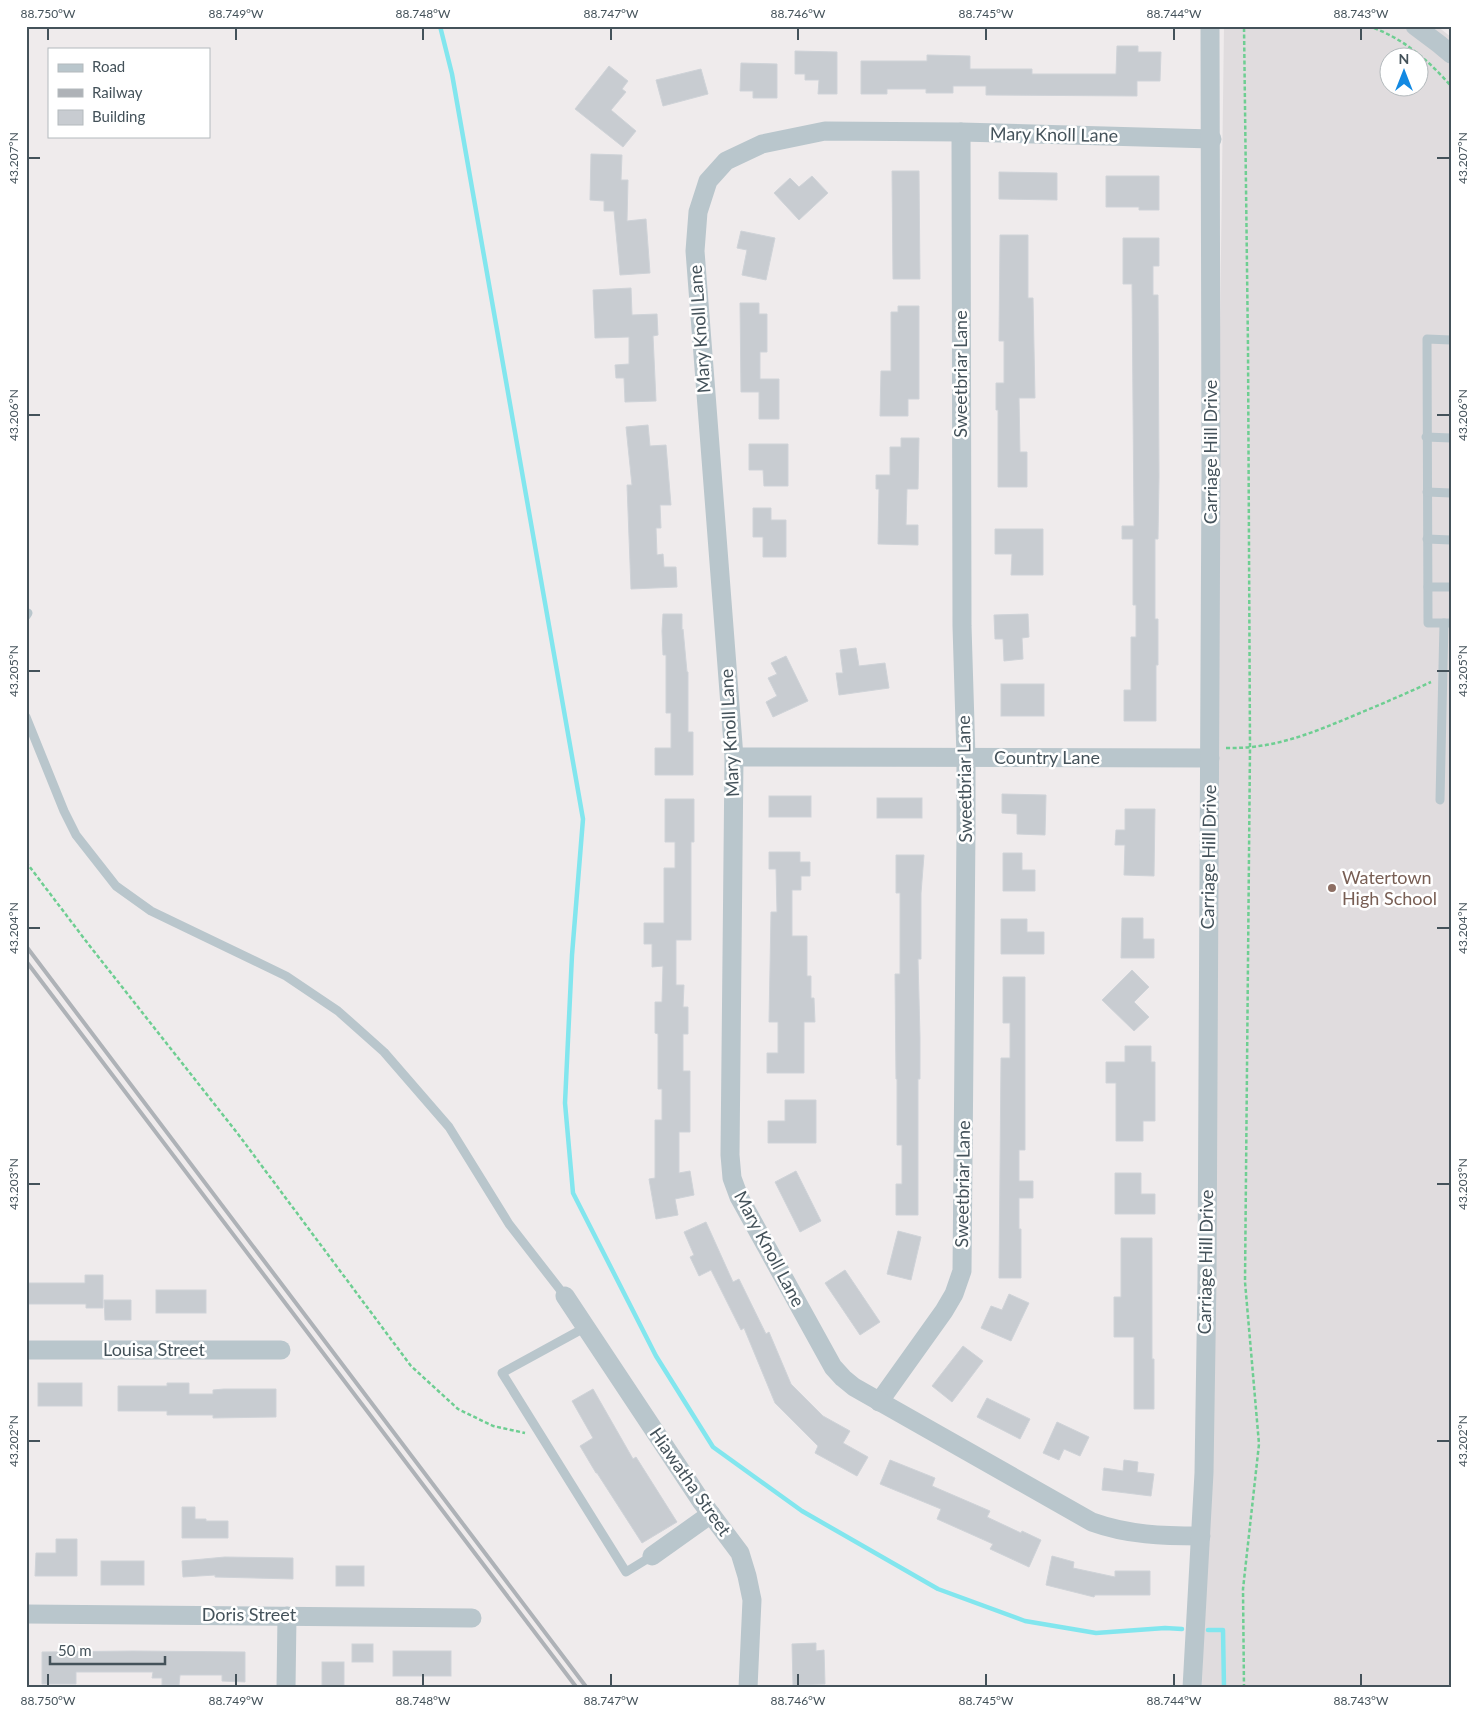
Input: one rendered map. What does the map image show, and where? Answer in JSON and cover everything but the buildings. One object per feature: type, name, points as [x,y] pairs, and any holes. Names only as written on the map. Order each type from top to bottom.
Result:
[{"type":"street","name":"Carriage Hill Drive","points":[[1192,1688],[1204,1473],[1207,1279],[1212,138],[1210,26]]},
{"type":"street","points":[[1414,26],[1451,54]]},
{"type":"street","name":"Mary Knoll Lane","points":[[1201,1536],[1131,1533],[1111,1529],[1092,1522],[854,1387],[833,1367],[739,1197],[732,1178],[730,1155],[734,757],[694,251],[698,212],[708,181],[726,161],[762,144],[825,131],[1212,138]]},
{"type":"street","name":"Sweetbriar Lane","points":[[879,1402],[944,1311],[954,1294],[962,1271],[966,757],[962,626],[961,132]]},
{"type":"street","name":"Country Lane","points":[[734,757],[966,757],[1210,753]]},
{"type":"street","name":"Hiawatha Street","points":[[565,1296],[711,1514],[740,1553],[748,1576],[752,1600],[748,1688]]},
{"type":"street","name":"Louisa Street","points":[[26,1350],[281,1350]]},
{"type":"street","points":[[652,1556],[711,1514]]},
{"type":"street","name":"Doris Street","points":[[26,1614],[472,1618]]},
{"type":"street","points":[[286,1688],[287,1616]]},
{"type":"lane","points":[[1440,800],[1443,676],[1447,623],[1428,623],[1427,339],[1451,340]]},
{"type":"lane","points":[[1426,437],[1451,438]]},
{"type":"lane","points":[[1427,492],[1451,493]]},
{"type":"lane","points":[[1427,539],[1451,540]]},
{"type":"lane","points":[[1428,587],[1451,587]]},
{"type":"lane","points":[[26,717],[64,811],[76,835],[116,886],[151,911],[286,976],[338,1011],[384,1052],[449,1127],[509,1224],[565,1296]]},
{"type":"lane","points":[[586,1327],[502,1372],[626,1572],[652,1556]]},
{"type":"path","points":[[1244,26],[1250,748],[1246,1282],[1259,1444],[1243,1589],[1244,1688]]},
{"type":"path","points":[[1368,26],[1402,42],[1423,57],[1451,86]]},
{"type":"path","points":[[1210,753],[1278,744],[1324,728],[1443,676]]},
{"type":"path","points":[[26,862],[238,1134],[411,1366],[458,1410],[493,1426],[542,1436]]},
{"type":"shaded area","name":"Watertown High School","points":[[1224,26],[1437,26],[1451,37],[1451,1688],[1202,1688]]},
{"type":"waterway","points":[[440,26],[452,74],[583,819],[572,955],[565,1103],[573,1193],[656,1356],[713,1447],[802,1511],[938,1589],[1025,1621],[1096,1633],[1165,1628],[1182,1629]]},
{"type":"waterway","points":[[1208,1630],[1223,1630],[1224,1688]]},
{"type":"railway","points":[[26,946],[587,1688]]},
{"type":"railway","points":[[26,961],[577,1688]]},
{"type":"place","name":"Watertown High School","points":[[1332,888]]}]
